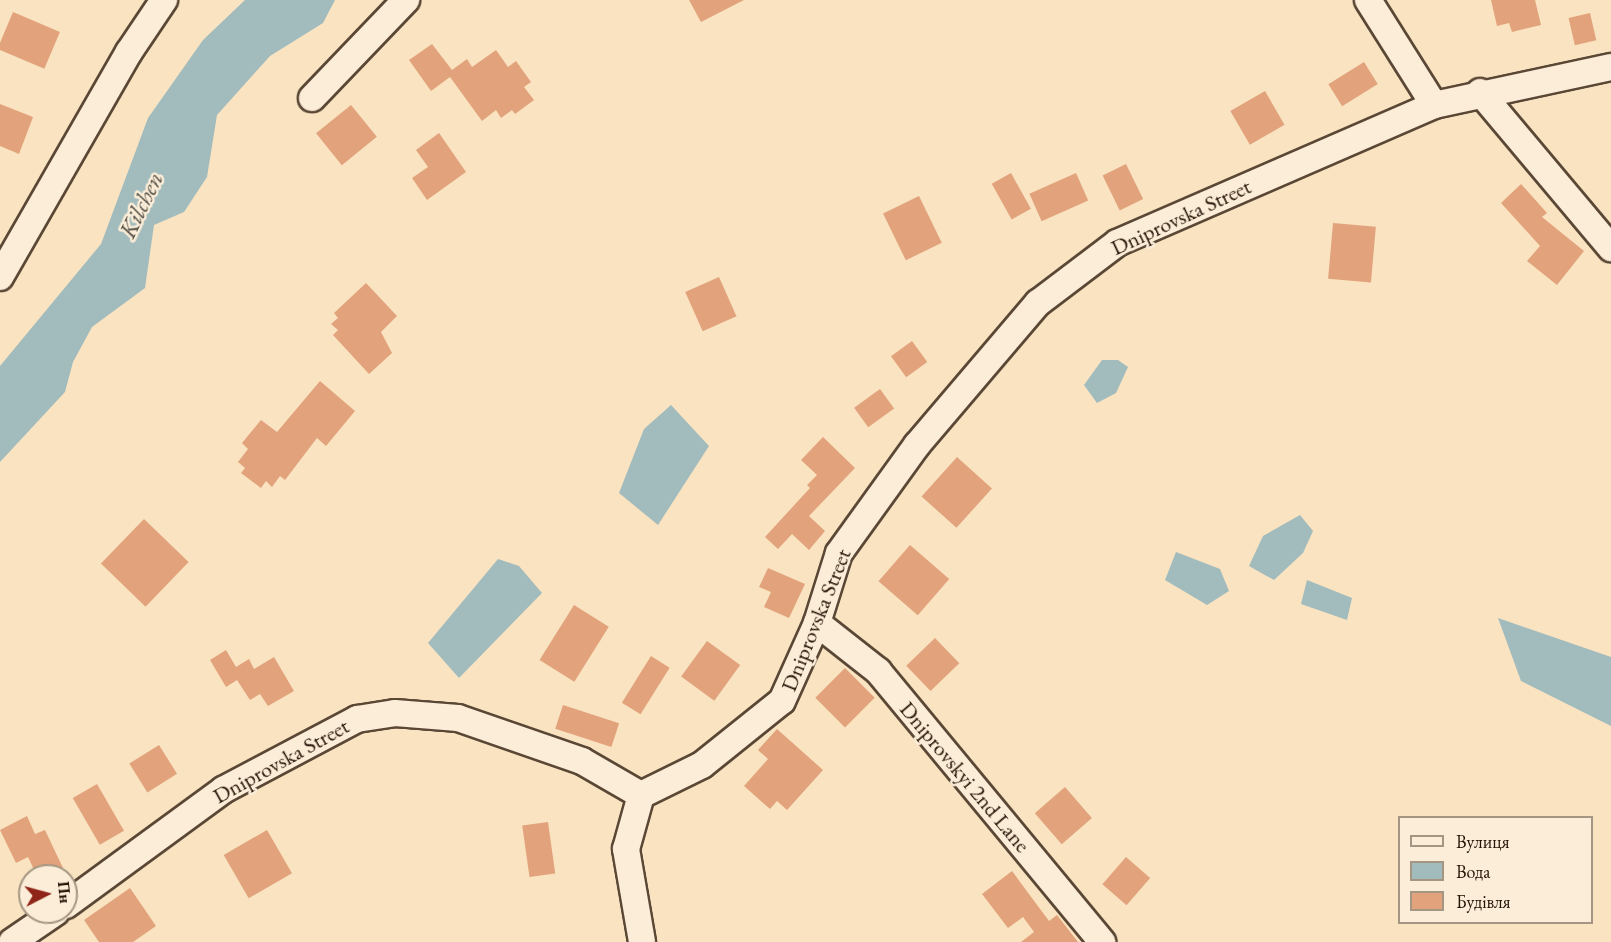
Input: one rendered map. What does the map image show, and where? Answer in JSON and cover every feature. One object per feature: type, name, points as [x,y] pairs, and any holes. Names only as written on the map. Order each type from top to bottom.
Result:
[{"type":"street","points":[[0,277],[129,52],[164,0]]},
{"type":"street","points":[[312,98],[406,0]]},
{"type":"street","points":[[1368,0],[1434,105]]},
{"type":"street","name":"Dniprovska Street","points":[[78,896],[223,790],[357,719],[395,713],[458,718],[582,761],[641,795],[702,765],[782,701],[817,623],[839,553],[917,445],[1038,303],[1117,243],[1434,105],[1480,92],[1611,67]]},
{"type":"street","points":[[1480,92],[1611,248]]},
{"type":"street","name":"Dniprovskyi 2nd Lane","points":[[817,623],[878,671],[1102,942]]},
{"type":"street","points":[[641,795],[626,849],[642,942]]},
{"type":"street","points":[[18,941],[40,924]]},
{"type":"water","name":"Kilchen","points":[[245,0],[335,0],[323,23],[270,56],[217,115],[207,177],[184,212],[154,225],[145,288],[92,327],[73,362],[65,392],[0,462],[0,366],[101,244],[148,118],[203,40]]},
{"type":"water","points":[[1102,360],[1118,360],[1128,367],[1116,393],[1097,403],[1084,385]]},
{"type":"water","points":[[671,405],[709,446],[658,525],[619,493],[644,429]]},
{"type":"water","points":[[1300,515],[1313,531],[1303,553],[1274,580],[1249,566],[1263,536]]},
{"type":"water","points":[[1176,552],[1220,569],[1229,591],[1207,605],[1165,580]]},
{"type":"water","points":[[498,559],[519,566],[542,593],[459,678],[428,643]]},
{"type":"water","points":[[1307,580],[1352,598],[1347,620],[1301,604]]},
{"type":"water","points":[[1498,618],[1611,657],[1611,726],[1521,681]]},
{"type":"building","points":[[689,0],[744,0],[701,22]]},
{"type":"building","points":[[1491,0],[1535,0],[1541,25],[1512,32],[1509,23],[1497,26]]},
{"type":"building","points":[[13,12],[60,32],[44,69],[0,50],[0,43]]},
{"type":"building","points":[[1590,13],[1596,40],[1575,45],[1569,18]]},
{"type":"building","points":[[432,44],[452,70],[467,59],[472,67],[496,50],[508,67],[516,61],[531,82],[524,87],[534,100],[515,114],[512,110],[501,118],[496,110],[482,121],[450,77],[431,91],[409,60]]},
{"type":"building","points":[[1364,62],[1378,84],[1342,106],[1328,84]]},
{"type":"building","points":[[1265,91],[1284,125],[1250,145],[1230,111]]},
{"type":"building","points":[[0,104],[33,117],[19,154],[0,146]]},
{"type":"building","points":[[351,105],[377,137],[342,165],[316,133]]},
{"type":"building","points":[[439,133],[466,172],[427,200],[412,178],[428,167],[416,150]]},
{"type":"building","points":[[1126,164],[1143,199],[1120,210],[1103,175]]},
{"type":"building","points":[[1011,173],[1031,209],[1012,220],[992,184]]},
{"type":"building","points":[[1076,173],[1088,200],[1042,221],[1029,194]]},
{"type":"building","points":[[1521,184],[1547,213],[1542,217],[1584,251],[1557,285],[1527,261],[1540,246],[1501,203]]},
{"type":"building","points":[[919,196],[942,243],[906,260],[883,214]]},
{"type":"building","points":[[1333,223],[1376,227],[1371,283],[1328,279]]},
{"type":"building","points":[[719,277],[736,316],[703,331],[685,292]]},
{"type":"building","points":[[366,283],[397,316],[381,332],[392,353],[369,374],[333,335],[338,330],[331,324],[338,318],[334,313]]},
{"type":"building","points":[[912,341],[927,362],[906,377],[891,356]]},
{"type":"building","points":[[320,381],[355,411],[326,446],[317,438],[285,480],[280,476],[272,487],[266,481],[261,488],[241,473],[245,468],[238,462],[248,449],[242,443],[261,420],[277,432]]},
{"type":"building","points":[[880,389],[894,408],[868,427],[854,408]]},
{"type":"building","points":[[823,437],[855,468],[809,516],[825,531],[809,550],[792,534],[778,549],[765,537],[810,488],[807,485],[817,475],[801,460]]},
{"type":"building","points":[[957,457],[992,488],[956,528],[922,496]]},
{"type":"building","points":[[144,519],[189,562],[146,607],[101,564]]},
{"type":"building","points":[[910,545],[949,579],[918,615],[879,581]]},
{"type":"building","points":[[768,568],[805,584],[789,618],[764,607],[771,592],[759,587]]},
{"type":"building","points":[[574,605],[609,627],[574,682],[540,660]]},
{"type":"building","points":[[935,638],[959,663],[931,691],[906,666]]},
{"type":"building","points":[[707,641],[740,665],[714,701],[681,677]]},
{"type":"building","points":[[226,650],[236,667],[249,659],[254,669],[274,657],[294,691],[268,706],[260,694],[250,700],[237,680],[226,687],[210,660]]},
{"type":"building","points":[[651,656],[670,668],[641,714],[622,703]]},
{"type":"building","points":[[845,668],[875,698],[845,727],[815,698]]},
{"type":"building","points":[[563,705],[619,723],[611,747],[555,729]]},
{"type":"building","points":[[777,729],[823,770],[787,810],[777,801],[770,809],[744,786],[768,759],[758,750]]},
{"type":"building","points":[[159,745],[177,774],[147,792],[129,764]]},
{"type":"building","points":[[97,784],[124,831],[100,845],[73,798]]},
{"type":"building","points":[[1065,787],[1092,818],[1062,844],[1035,813]]},
{"type":"building","points":[[27,816],[35,834],[45,830],[61,864],[31,864],[28,857],[16,863],[0,830]]},
{"type":"building","points":[[548,822],[555,873],[529,877],[522,826]]},
{"type":"building","points":[[267,830],[292,873],[249,898],[224,855]]},
{"type":"building","points":[[1126,857],[1150,878],[1127,905],[1102,884]]},
{"type":"building","points":[[1012,871],[1049,921],[1057,915],[1078,942],[1021,942],[1034,932],[1023,917],[1008,928],[982,894]]},
{"type":"building","points":[[130,888],[156,926],[133,942],[99,942],[84,920]]}]
